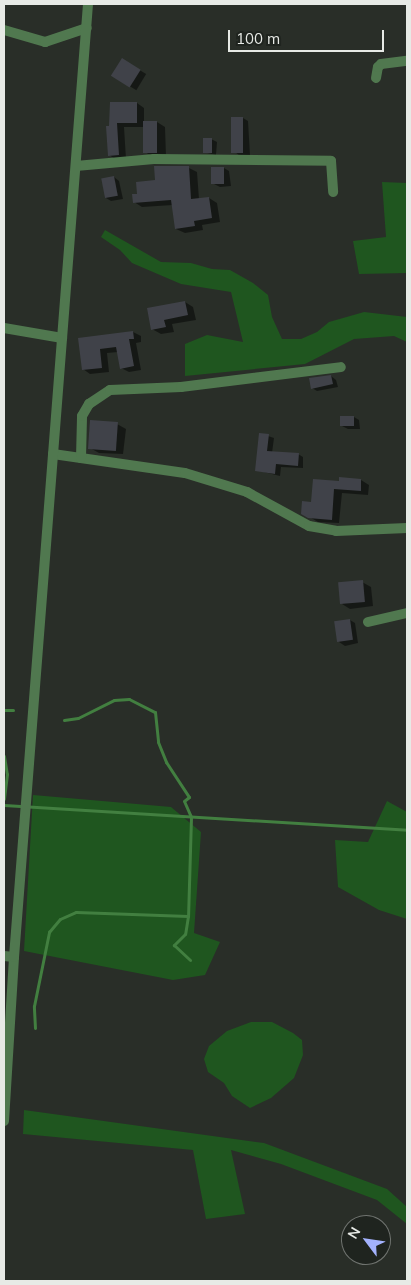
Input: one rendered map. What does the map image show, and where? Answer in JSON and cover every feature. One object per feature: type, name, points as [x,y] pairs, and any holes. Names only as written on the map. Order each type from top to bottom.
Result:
[{"type":"street","points":[[4,1121],[9,956],[53,454],[88,4]]},
{"type":"street","points":[[4,30],[45,42],[87,28]]},
{"type":"street","points":[[376,78],[378,67],[381,64],[407,60]]},
{"type":"street","points":[[76,166],[154,159],[331,161],[333,192]]},
{"type":"street","points":[[4,328],[62,338]]},
{"type":"street","points":[[81,458],[82,416],[89,404],[110,390],[181,387],[341,367]]},
{"type":"street","points":[[53,454],[185,473],[247,492],[309,526],[336,531],[407,528]]},
{"type":"street","points":[[368,622],[407,613]]},
{"type":"green space","points":[[382,182],[407,183],[407,273],[359,274],[353,241],[386,237]]},
{"type":"green space","points":[[105,230],[161,262],[191,263],[212,269],[230,270],[253,283],[268,295],[272,317],[282,339],[301,339],[317,332],[329,322],[364,312],[407,317],[407,342],[394,336],[354,339],[305,364],[185,376],[185,344],[207,335],[243,342],[231,292],[181,284],[132,263],[120,250],[101,237]]},
{"type":"green space","points":[[33,795],[171,807],[201,832],[194,933],[220,942],[205,975],[173,980],[24,951]]},
{"type":"green space","points":[[387,801],[407,812],[407,919],[379,910],[338,887],[335,840],[368,842]]},
{"type":"green space","points":[[251,1022],[272,1022],[293,1033],[302,1040],[303,1055],[294,1078],[271,1098],[250,1108],[232,1096],[224,1083],[208,1072],[204,1059],[209,1046],[227,1031]]},
{"type":"green space","points":[[24,1110],[264,1143],[387,1189],[407,1207],[407,1224],[377,1200],[281,1164],[231,1150],[245,1214],[206,1219],[193,1150],[23,1134]]},
{"type":"building","points":[[122,58],[141,70],[130,87],[111,76]]},
{"type":"building","points":[[110,102],[137,102],[137,123],[117,123],[119,155],[108,156],[106,126],[109,126]]},
{"type":"building","points":[[231,117],[243,117],[243,153],[231,153]]},
{"type":"building","points":[[143,121],[157,121],[157,153],[143,153]]},
{"type":"building","points":[[203,138],[212,138],[212,153],[203,153]]},
{"type":"building","points":[[154,166],[189,166],[191,199],[209,197],[212,218],[194,221],[195,226],[175,229],[171,200],[133,203],[132,194],[137,194],[136,182],[155,180]]},
{"type":"building","points":[[211,167],[224,167],[224,184],[211,184]]},
{"type":"building","points":[[114,176],[118,196],[105,198],[101,178]]},
{"type":"building","points":[[185,301],[188,315],[164,320],[166,327],[151,330],[147,308]]},
{"type":"building","points":[[133,331],[134,339],[129,339],[134,366],[120,369],[116,347],[100,349],[102,368],[82,370],[78,338]]},
{"type":"building","points":[[331,375],[333,384],[311,389],[309,378]]},
{"type":"building","points":[[340,416],[354,416],[354,426],[340,426]]},
{"type":"building","points":[[90,420],[118,422],[116,451],[88,449]]},
{"type":"building","points":[[259,433],[269,434],[267,451],[299,453],[298,466],[276,464],[275,474],[255,471]]},
{"type":"building","points":[[339,477],[361,479],[361,491],[334,489],[332,520],[308,518],[301,514],[302,501],[311,502],[313,479],[339,481]]},
{"type":"building","points":[[363,580],[365,602],[340,604],[338,582]]},
{"type":"building","points":[[350,619],[353,640],[337,642],[334,621]]},
{"type":"waterway","points":[[64,720],[78,718],[114,700],[129,699],[155,712],[158,742],[166,762],[189,797],[184,801],[191,817],[188,916],[185,934],[174,945],[190,960]]},
{"type":"waterway","points":[[4,710],[13,710]]},
{"type":"waterway","points":[[4,756],[7,774],[4,799]]},
{"type":"waterway","points":[[4,805],[407,830]]},
{"type":"waterway","points":[[35,1028],[34,1006],[49,932],[60,919],[76,912],[188,916]]}]
